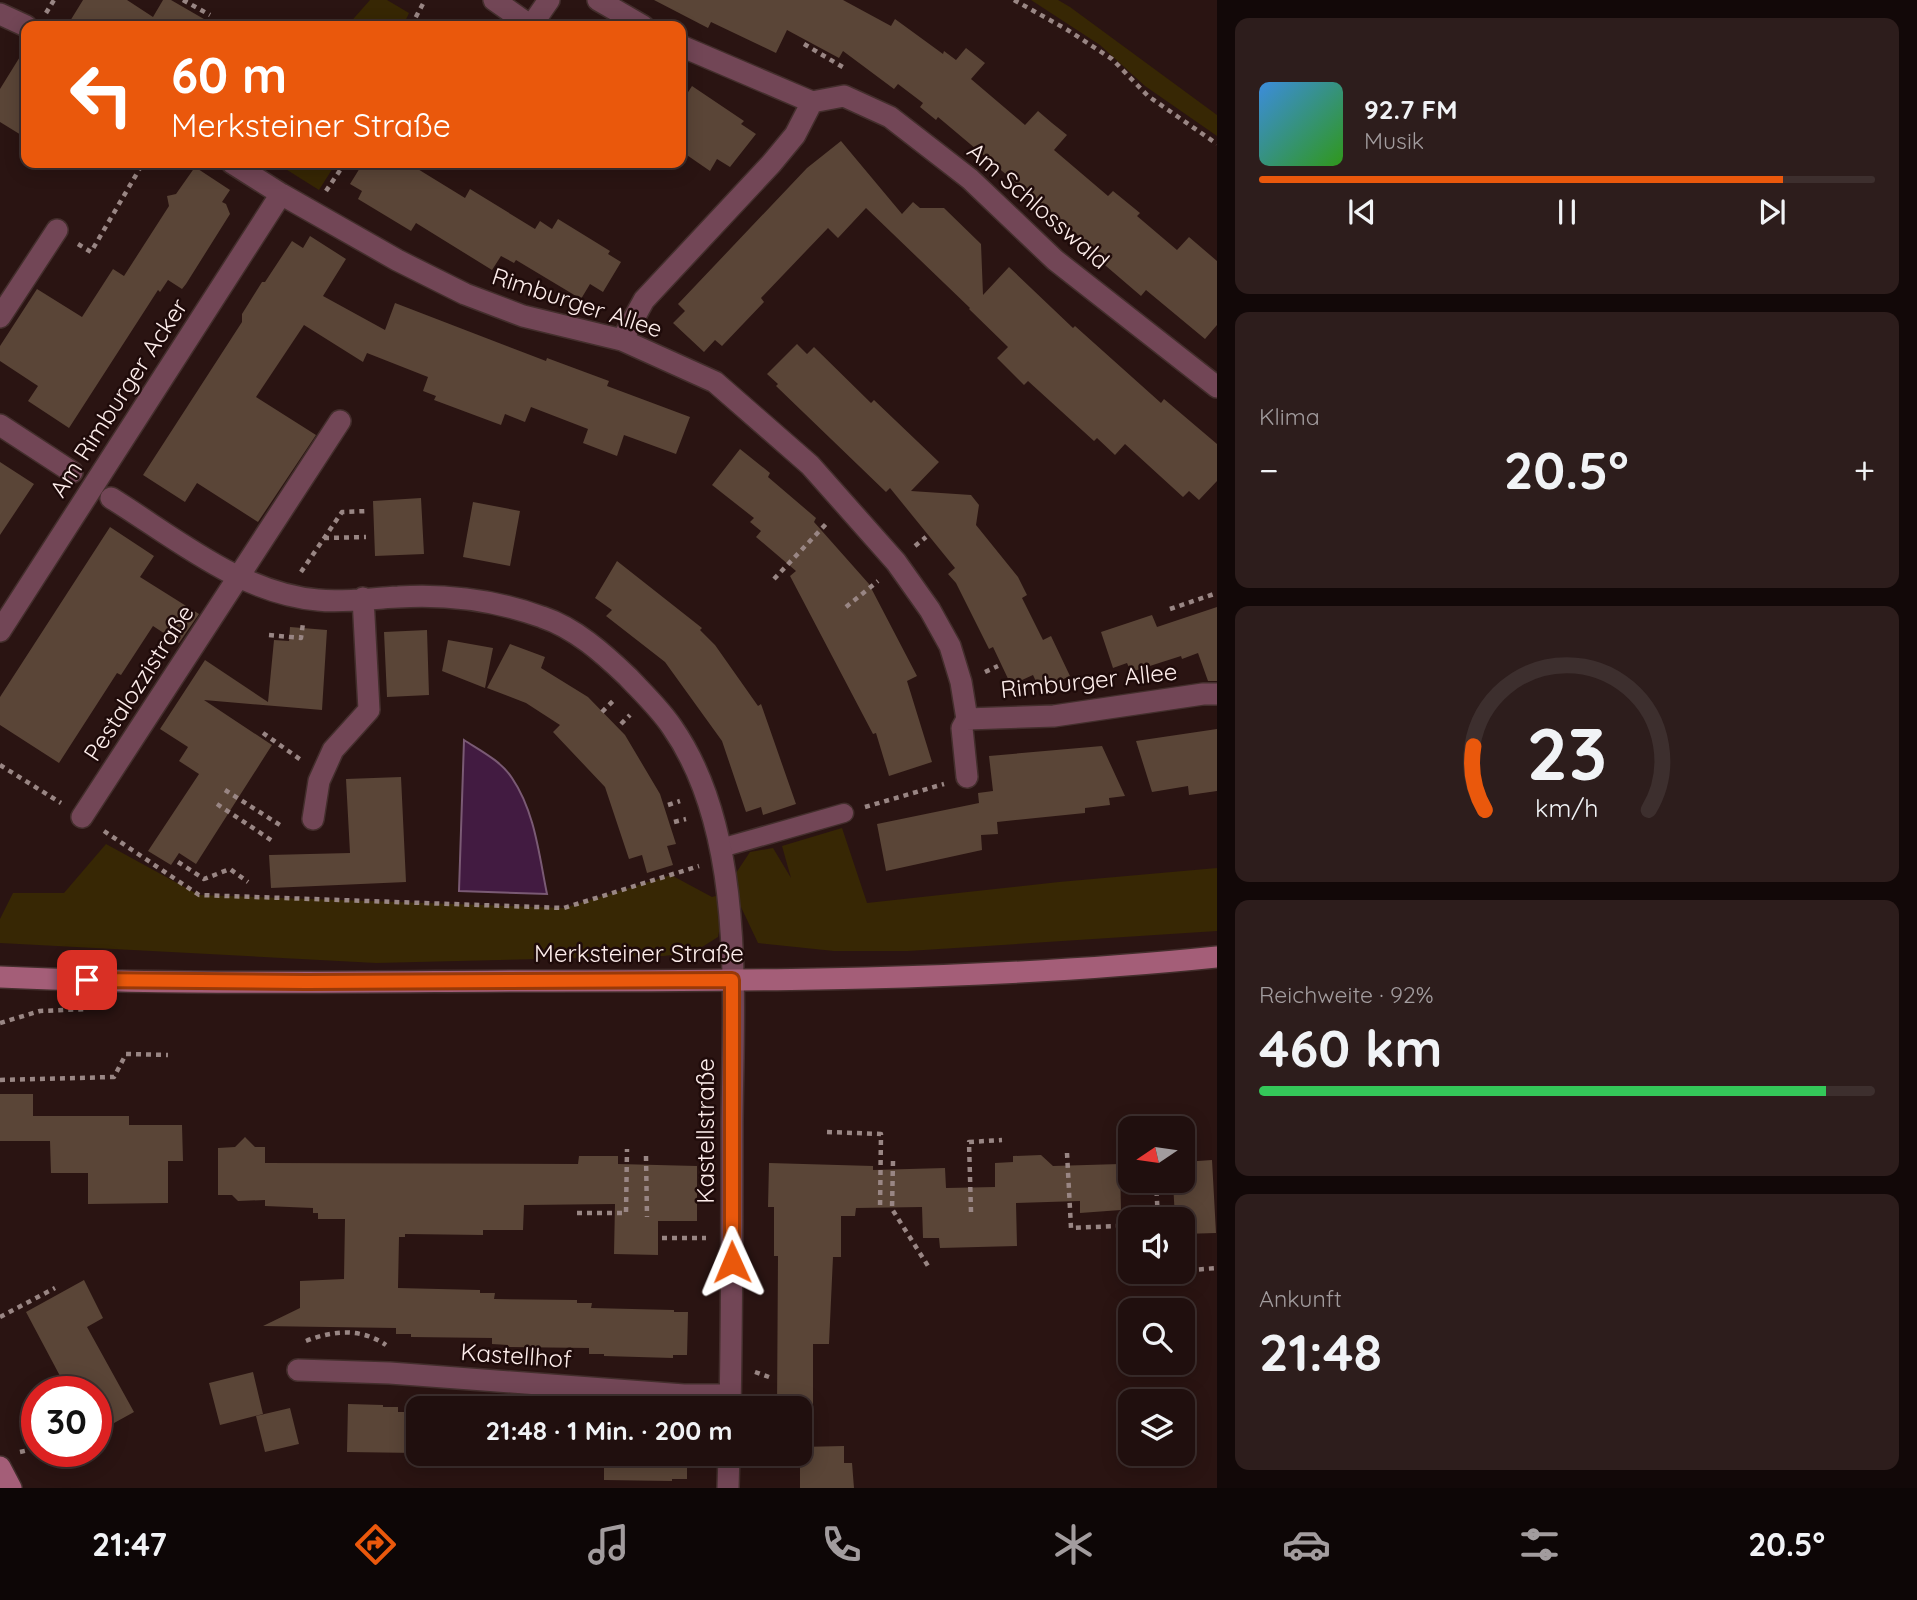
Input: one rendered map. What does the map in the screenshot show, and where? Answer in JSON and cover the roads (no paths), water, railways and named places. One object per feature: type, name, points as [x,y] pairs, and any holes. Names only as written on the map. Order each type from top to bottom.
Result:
[{"type":"main road","name":"Merksteiner Straße","points":[[0,977],[306,982],[732,980],[997,973],[1217,957]]},
{"type":"main road","name":"Merksteiner Straße","points":[[0,989],[60,980]]},
{"type":"main road","points":[[0,1467],[10,1488]]},
{"type":"street","points":[[494,0],[524,21]]},
{"type":"street","points":[[534,21],[549,0]]},
{"type":"street","points":[[598,0],[634,21]]},
{"type":"street","points":[[0,13],[21,24]]},
{"type":"street","points":[[622,340],[644,300],[768,167],[795,135],[812,102],[686,48]]},
{"type":"street","name":"Am Schlosswald","points":[[812,102],[844,96],[890,117],[970,179],[1055,260],[1217,387]]},
{"type":"street","name":"Rimburger Allee","points":[[240,168],[397,260],[465,294],[523,316],[622,340],[715,382],[810,465],[898,565],[930,610],[950,646],[961,682],[967,719],[962,728],[967,777]]},
{"type":"street","name":"Am Rimburger Acker","points":[[0,631],[281,194]]},
{"type":"street","points":[[0,317],[57,230]]},
{"type":"street","name":"Pestalozzistraße","points":[[82,817],[340,421]]},
{"type":"street","points":[[0,425],[72,472]]},
{"type":"street","points":[[111,498],[239,579],[320,601],[463,597],[542,617],[575,632],[609,658],[673,728],[695,769],[715,823],[721,853],[730,919],[732,980]]},
{"type":"street","points":[[313,819],[322,774],[332,750],[369,710],[363,598]]},
{"type":"street","name":"Rimburger Allee","points":[[967,719],[1054,716],[1217,694]]},
{"type":"street","name":"Kastellstraße","points":[[730,1396],[732,980]]},
{"type":"street","name":"Kastellhof","points":[[298,1370],[390,1373],[691,1396]]},
{"type":"street","points":[[727,1488],[728,1466]]},
{"type":"lane","points":[[721,853],[845,813]]}]
